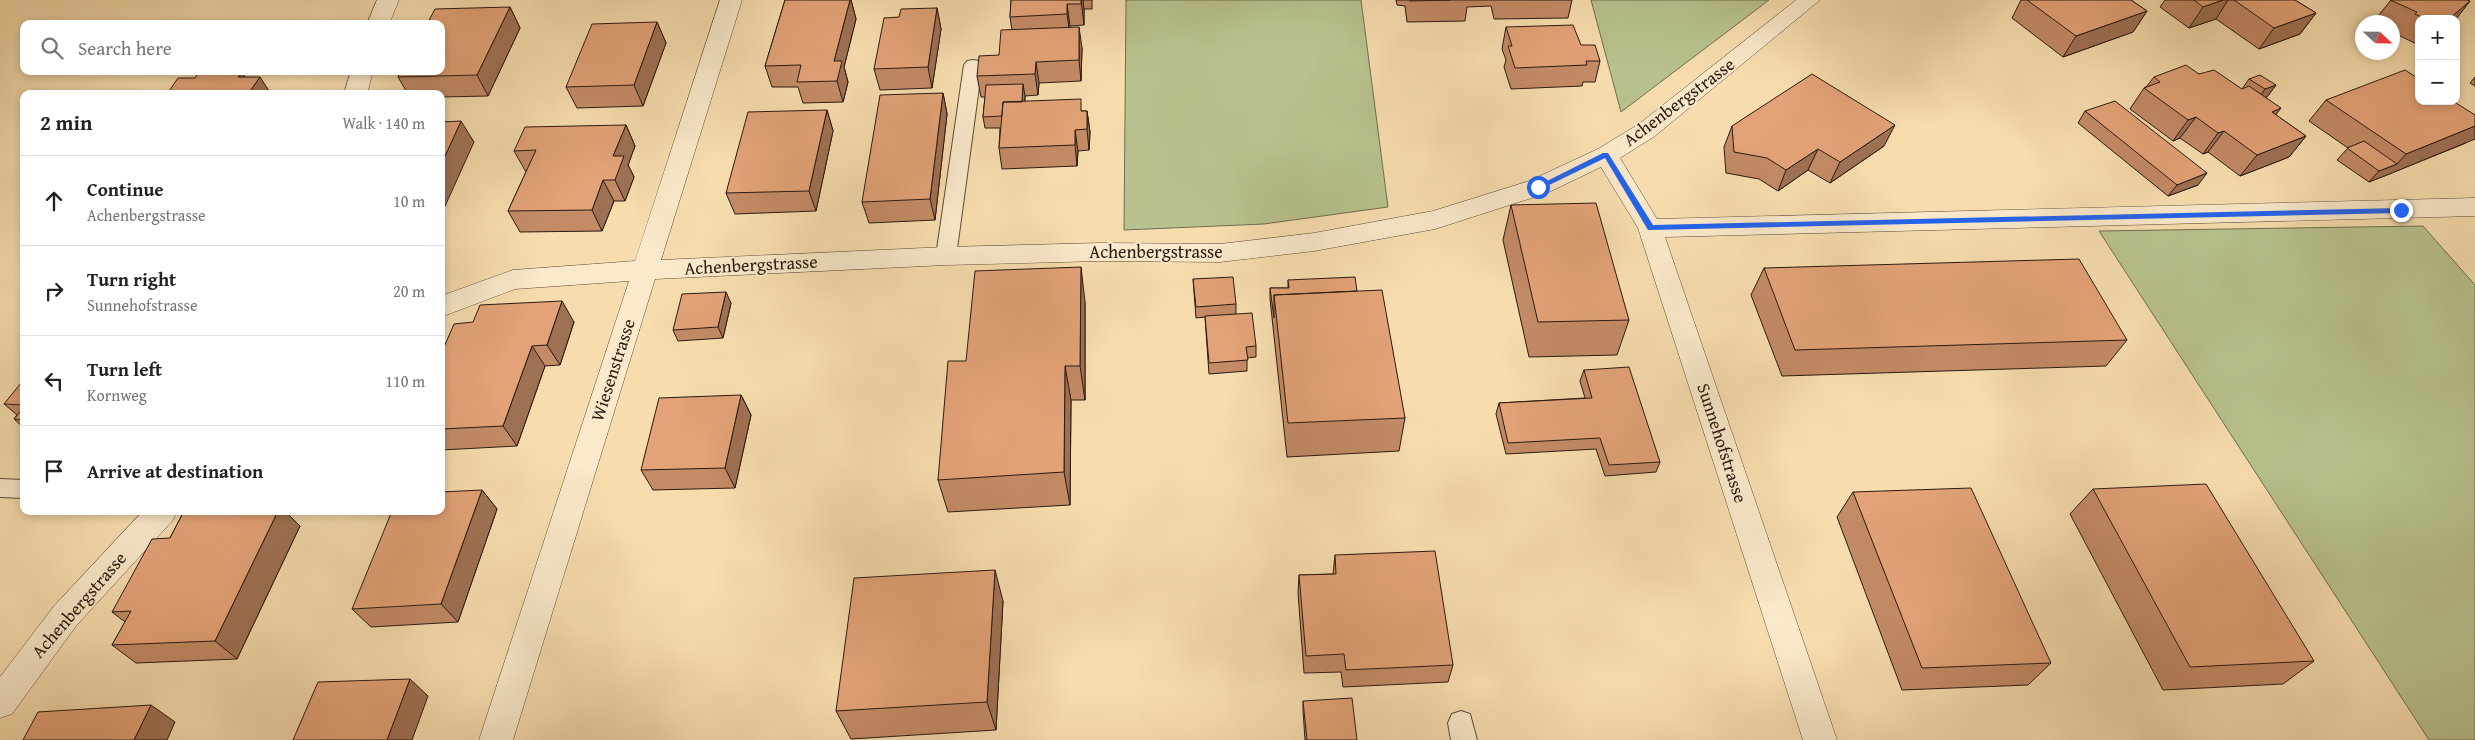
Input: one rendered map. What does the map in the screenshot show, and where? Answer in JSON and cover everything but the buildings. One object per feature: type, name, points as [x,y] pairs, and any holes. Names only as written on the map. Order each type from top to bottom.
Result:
[{"type":"street","points":[[380,20],[388,0]]},
{"type":"street","name":"Wiesenstrasse","points":[[496,740],[731,0]]},
{"type":"street","name":"Achenbergstrasse","points":[[447,299],[513,280],[644,270],[946,256],[1101,252],[1220,252],[1314,242],[1435,220],[1538,187],[1606,155],[1647,130],[1809,0]]},
{"type":"street","points":[[356,90],[361,75]]},
{"type":"street","name":"Sunnehofstrasse","points":[[1606,155],[1650,228],[1820,740]]},
{"type":"street","points":[[1650,228],[2475,208]]},
{"type":"street","name":"Achenbergstrasse","points":[[0,703],[65,616],[158,515]]},
{"type":"lane","points":[[946,256],[973,65]]},
{"type":"lane","points":[[0,488],[20,489]]},
{"type":"green space","points":[[1126,0],[1361,0],[1388,207],[1264,224],[1124,230]]},
{"type":"green space","points":[[1591,0],[1769,0],[1621,112]]},
{"type":"green space","points":[[2423,226],[2475,285],[2475,740],[2429,740],[2099,231]]},
{"type":"route","points":[[1538,187],[1606,155],[1650,228],[2401,210]]}]
